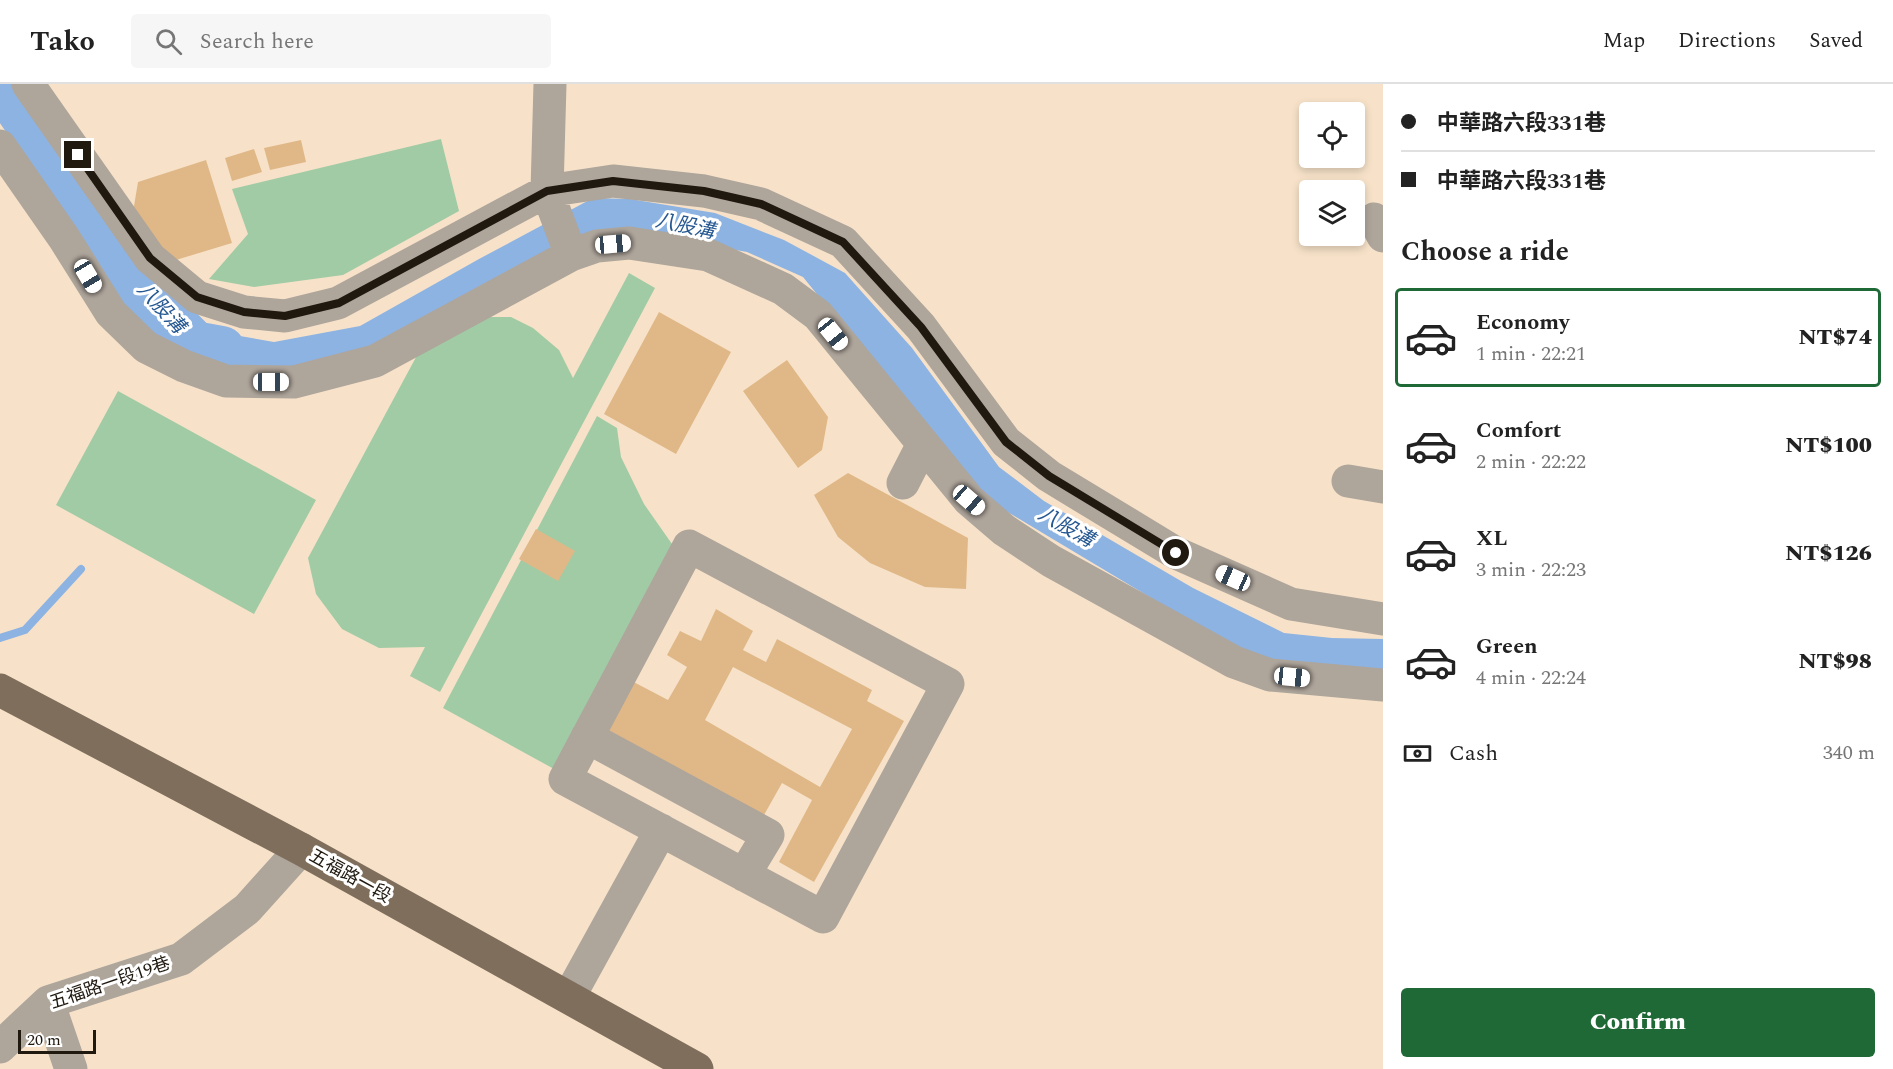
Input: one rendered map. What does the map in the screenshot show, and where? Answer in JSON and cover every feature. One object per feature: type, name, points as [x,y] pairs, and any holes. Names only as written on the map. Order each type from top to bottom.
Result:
[{"type":"main road","name":"五福路一段","points":[[0,690],[301,849],[697,1069]]},
{"type":"lane","points":[[28,84],[150,258],[197,297],[244,312],[285,316],[339,303],[547,191],[613,181],[704,191],[761,204],[843,242],[921,327],[1006,442],[1049,476],[1176,553],[1291,604],[1383,619]]},
{"type":"lane","points":[[550,84],[547,191],[571,255]]},
{"type":"lane","points":[[0,146],[64,238],[111,314],[146,347],[184,366],[226,381],[294,382],[375,361],[571,255],[597,246],[629,243],[708,255],[783,288],[818,315],[969,500],[1005,530],[1051,561],[1234,662],[1270,675],[1383,685]]},
{"type":"lane","points":[[903,483],[923,444]]},
{"type":"lane","points":[[1348,481],[1383,487]]},
{"type":"lane","points":[[689,546],[948,684],[824,917],[565,778],[587,737],[689,546]]},
{"type":"lane","points":[[587,737],[768,835],[744,874]]},
{"type":"lane","points":[[569,997],[661,830]]},
{"type":"lane","name":"五福路一段19巷","points":[[0,1047],[48,1002],[181,959],[247,909],[301,849]]},
{"type":"lane","points":[[48,1002],[71,1069]]},
{"type":"green space","points":[[441,139],[459,211],[343,275],[254,287],[209,279],[248,234],[232,189]]},
{"type":"green space","points":[[629,273],[655,288],[440,692],[410,676],[425,647],[379,648],[342,629],[316,594],[308,558],[422,346],[484,317],[511,317],[533,328],[559,350],[573,378]]},
{"type":"green space","points":[[118,391],[316,500],[254,614],[56,505]]},
{"type":"green space","points":[[597,416],[617,428],[621,457],[644,504],[672,544],[554,769],[443,708]]},
{"type":"water","points":[[593,198],[630,199],[715,213],[784,240],[845,273],[912,348],[999,467],[1044,501],[1193,588],[1284,633],[1332,638],[1383,639],[1383,670],[1263,661],[1193,623],[981,496],[803,277],[747,252],[613,228],[364,354],[285,372],[238,373],[187,352],[169,318],[211,331],[274,342],[360,326]]},
{"type":"building","points":[[301,140],[306,162],[270,170],[264,148]]},
{"type":"building","points":[[254,149],[262,172],[232,181],[225,158]]},
{"type":"building","points":[[206,160],[232,243],[176,260],[150,242],[133,212],[138,182]]},
{"type":"building","points":[[659,312],[731,352],[676,454],[604,414]]},
{"type":"building","points":[[787,360],[828,417],[822,450],[798,468],[743,391]]},
{"type":"building","points":[[848,473],[968,538],[966,589],[925,587],[870,563],[838,537],[814,495]]},
{"type":"building","points":[[536,529],[575,551],[558,581],[519,559]]},
{"type":"building","points":[[716,609],[753,631],[743,650],[766,662],[777,639],[872,690],[867,701],[904,721],[814,882],[779,862],[812,800],[782,783],[764,815],[602,727],[628,679],[668,700],[687,667],[667,655],[680,631],[701,641]],"holes":[[[733,667],[852,729],[820,787],[705,720]]]},
{"type":"waterway","name":"八股溝","points":[[1,84],[145,294],[195,344],[222,349]]},
{"type":"waterway","points":[[0,638],[25,630],[81,569]]},
{"type":"route","points":[[78,155],[150,258],[197,297],[244,312],[285,316],[339,303],[547,191],[613,181],[704,191],[761,204],[843,242],[921,327],[1006,442],[1049,476],[1176,553]]}]
